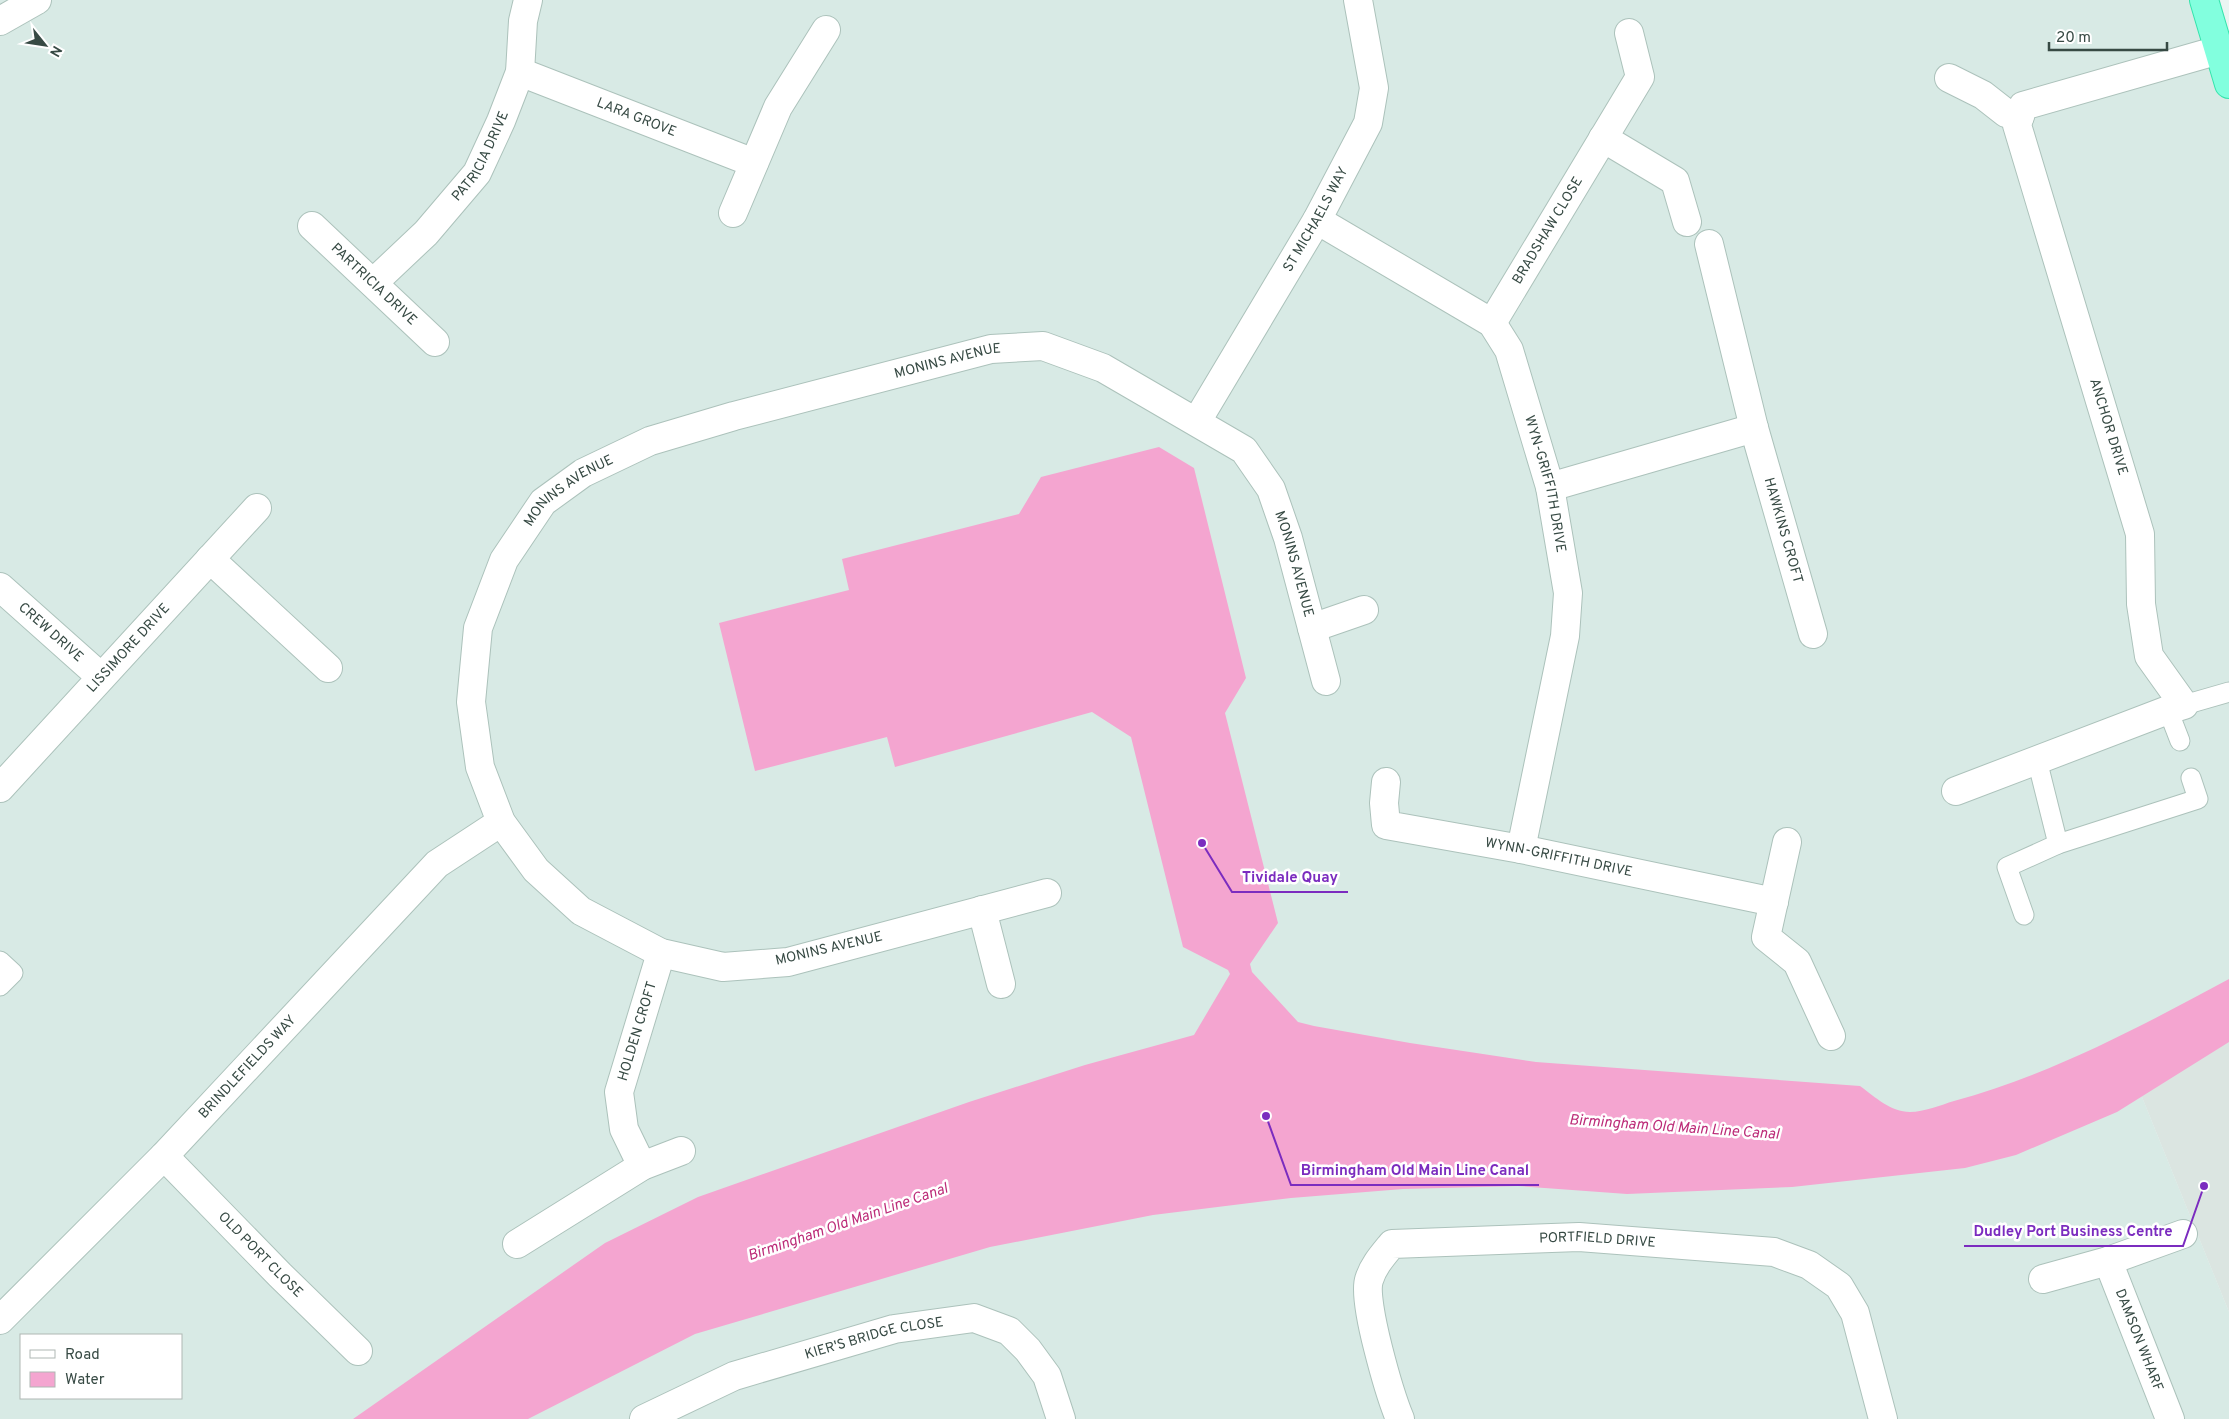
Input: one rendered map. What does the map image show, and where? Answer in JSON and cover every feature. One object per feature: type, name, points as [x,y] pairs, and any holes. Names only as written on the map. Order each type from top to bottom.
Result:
[{"type":"highway","points":[[2204,0],[2226,44]]},
{"type":"highway","points":[[2220,0],[2229,84]]},
{"type":"street","points":[[0,21],[37,0]]},
{"type":"street","name":"PATRICIA DRIVE","points":[[373,283],[426,233],[477,172],[501,121],[520,72],[523,21],[528,0]]},
{"type":"street","name":"ST MICHAELS WAY","points":[[1197,421],[1317,220],[1368,123],[1374,88],[1358,0]]},
{"type":"street","points":[[733,213],[778,107],[826,30]]},
{"type":"street","name":"BRADSHAW CLOSE","points":[[1492,323],[1640,77],[1629,33]]},
{"type":"street","points":[[1949,78],[1983,95],[2006,112],[2020,116],[2023,106],[2226,44]]},
{"type":"street","name":"LARA GROVE","points":[[520,72],[754,164]]},
{"type":"street","name":"ANCHOR DRIVE","points":[[2020,116],[2017,126],[2140,534],[2141,604],[2149,656],[2176,707]]},
{"type":"street","points":[[1603,138],[1675,181],[1687,222]]},
{"type":"street","name":"WYN-GRIFFITH DRIVE","points":[[1317,220],[1492,323],[1509,350],[1550,487],[1568,593],[1566,628],[1521,849]]},
{"type":"street","name":"PARTRICIA DRIVE","points":[[312,226],[435,342]]},
{"type":"street","name":"HAWKINS CROFT","points":[[1709,244],[1754,428],[1813,634]]},
{"type":"street","name":"MONINS AVENUE","points":[[1047,893],[788,962],[723,967],[661,953],[581,911],[536,870],[501,822],[480,767],[471,702],[478,628],[504,560],[543,502],[583,473],[650,441],[734,416],[991,349],[1042,346],[1103,368],[1244,450],[1270,489],[1288,538],[1326,681]]},
{"type":"street","points":[[1550,487],[1754,428]]},
{"type":"street","name":"LISSIMORE DRIVE","points":[[0,788],[256,508]]},
{"type":"street","points":[[210,559],[328,668]]},
{"type":"street","name":"CREW DRIVE","points":[[0,586],[101,677]]},
{"type":"street","points":[[1312,628],[1364,610]]},
{"type":"street","points":[[1956,791],[2176,707]]},
{"type":"street","name":"WYNN-GRIFFITH DRIVE","points":[[1386,782],[1384,803],[1386,826],[1521,849],[1774,902]]},
{"type":"street","name":"BRINDLEFIELDS WAY","points":[[0,1320],[164,1156],[437,864],[501,822]]},
{"type":"street","points":[[1786,842],[1766,937],[1797,962],[1831,1036]]},
{"type":"street","points":[[982,910],[1001,984]]},
{"type":"street","name":"HOLDEN CROFT","points":[[642,1166],[624,1129],[619,1092],[661,953]]},
{"type":"street","points":[[517,1244],[642,1166],[682,1151]]},
{"type":"street","name":"OLD PORT CLOSE","points":[[164,1156],[280,1275],[358,1351]]},
{"type":"street","points":[[2043,1279],[2108,1261],[2183,1234]]},
{"type":"street","name":"PORTFIELD DRIVE","points":[[1400,1419],[1369,1307],[1368,1282],[1377,1262],[1392,1244],[1579,1237],[1774,1252],[1809,1265],[1839,1286],[1855,1313],[1883,1419]]},
{"type":"street","name":"DAMSON WHARF","points":[[2108,1261],[2170,1419]]},
{"type":"street","name":"KIER'S BRIDGE CLOSE","points":[[644,1419],[734,1376],[894,1329],[974,1318],[1010,1331],[1028,1350],[1046,1376],[1061,1419]]},
{"type":"lane","points":[[2180,742],[2176,707],[2229,692]]},
{"type":"lane","points":[[2037,760],[2058,844]]},
{"type":"lane","points":[[2024,915],[2007,868],[2058,844],[2198,799],[2191,778]]},
{"type":"lane","points":[[0,961],[13,973],[0,986]]},
{"type":"shaded area","points":[[0,0],[2220,0],[2229,33],[2229,1000],[2127,1060],[2229,1312],[2229,1419],[0,1419]]},
{"type":"shaded area","points":[[2229,1000],[2229,1312],[2127,1060]]},
{"type":"water","points":[[1159,447],[1194,468],[1246,678],[1225,713],[1278,923],[1250,964],[1252,972],[1298,1022],[1410,1043],[1536,1062],[1860,1086],[1890,1107],[1910,1112],[1927,1110],[2025,1078],[2095,1048],[2229,979],[2229,1042],[2117,1112],[2016,1155],[1965,1168],[1792,1187],[1627,1194],[1518,1186],[1403,1189],[1291,1198],[1153,1215],[990,1247],[695,1334],[528,1419],[353,1419],[605,1243],[698,1197],[969,1102],[1085,1065],[1194,1035],[1230,974],[1228,970],[1183,947],[1131,737],[1092,712],[895,767],[887,737],[755,771],[719,623],[849,590],[842,559],[1019,514],[1041,477]]},
{"type":"place","name":"Tividale Quay","points":[[1202,843]]},
{"type":"place","name":"Birmingham Old Main Line Canal","points":[[1266,1116]]},
{"type":"place","name":"Dudley Port Business Centre","points":[[2204,1186]]}]
